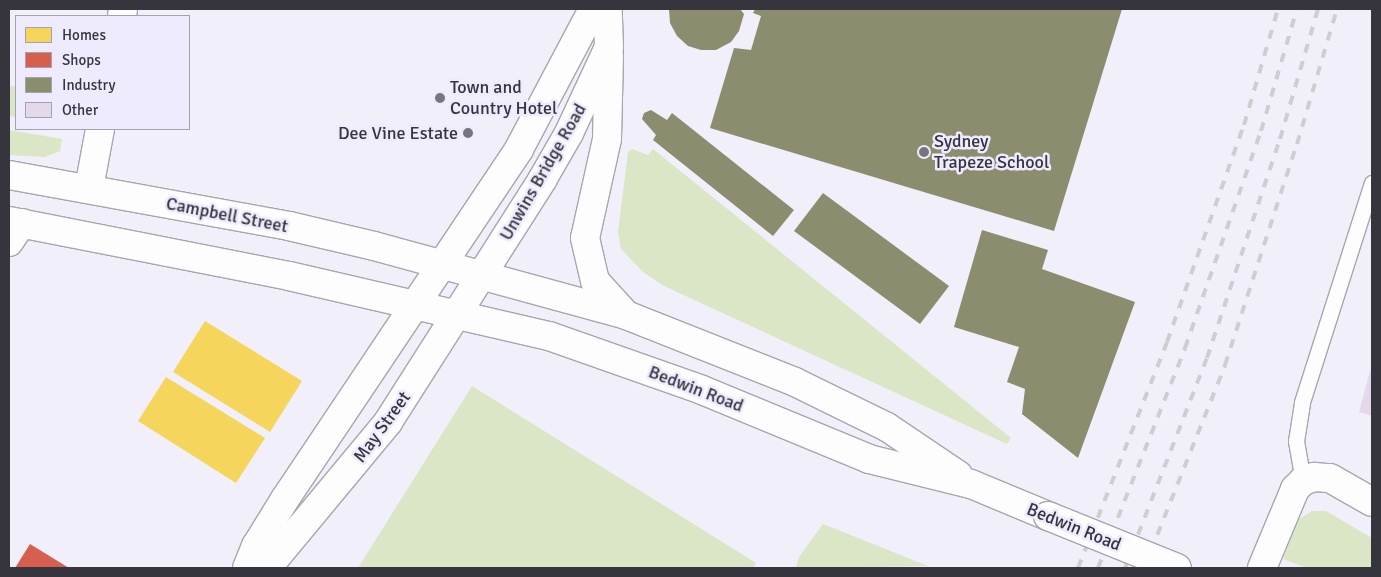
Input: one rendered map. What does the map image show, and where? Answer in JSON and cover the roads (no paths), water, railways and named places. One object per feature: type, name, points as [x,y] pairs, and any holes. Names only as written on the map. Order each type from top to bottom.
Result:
[{"type":"main road","name":"Unwins Bridge Road","points":[[444,265],[519,150],[593,9]]},
{"type":"main road","name":"Unwins Bridge Road","points":[[483,275],[569,133],[609,47],[608,9]]},
{"type":"main road","points":[[609,47],[607,139],[585,238],[595,281],[626,315]]},
{"type":"main road","points":[[89,188],[100,130]]},
{"type":"main road","name":"Campbell Street","points":[[9,175],[89,188],[289,226],[444,265]]},
{"type":"main road","points":[[13,229],[289,276],[417,305]]},
{"type":"main road","name":"Bedwin Road","points":[[444,265],[626,315],[795,382],[887,427],[971,484]]},
{"type":"main road","points":[[247,568],[256,546],[285,499],[444,265]]},
{"type":"main road","name":"May Street","points":[[268,568],[388,422],[483,275]]},
{"type":"main road","name":"Bedwin Road","points":[[417,305],[549,336],[684,383],[869,459],[971,484],[1177,568]]},
{"type":"main road","points":[[1262,568],[1295,489],[1303,481],[1314,477],[1330,478],[1372,502]]},
{"type":"lane","points":[[1303,481],[1296,441],[1302,402],[1372,183]]},
{"type":"railway","points":[[1078,568],[1167,342],[1244,125],[1278,9]]},
{"type":"railway","points":[[1098,568],[1185,348],[1261,131],[1297,9]]},
{"type":"railway","points":[[1125,568],[1207,358],[1280,139],[1318,9]]},
{"type":"railway","points":[[1144,568],[1225,365],[1297,144],[1337,9]]},
{"type":"place","name":"Town and Country Hotel","points":[[440,98]]},
{"type":"place","name":"Dee Vine Estate","points":[[468,133]]},
{"type":"place","name":"Sydney Trapeze School","points":[[924,152]]}]
